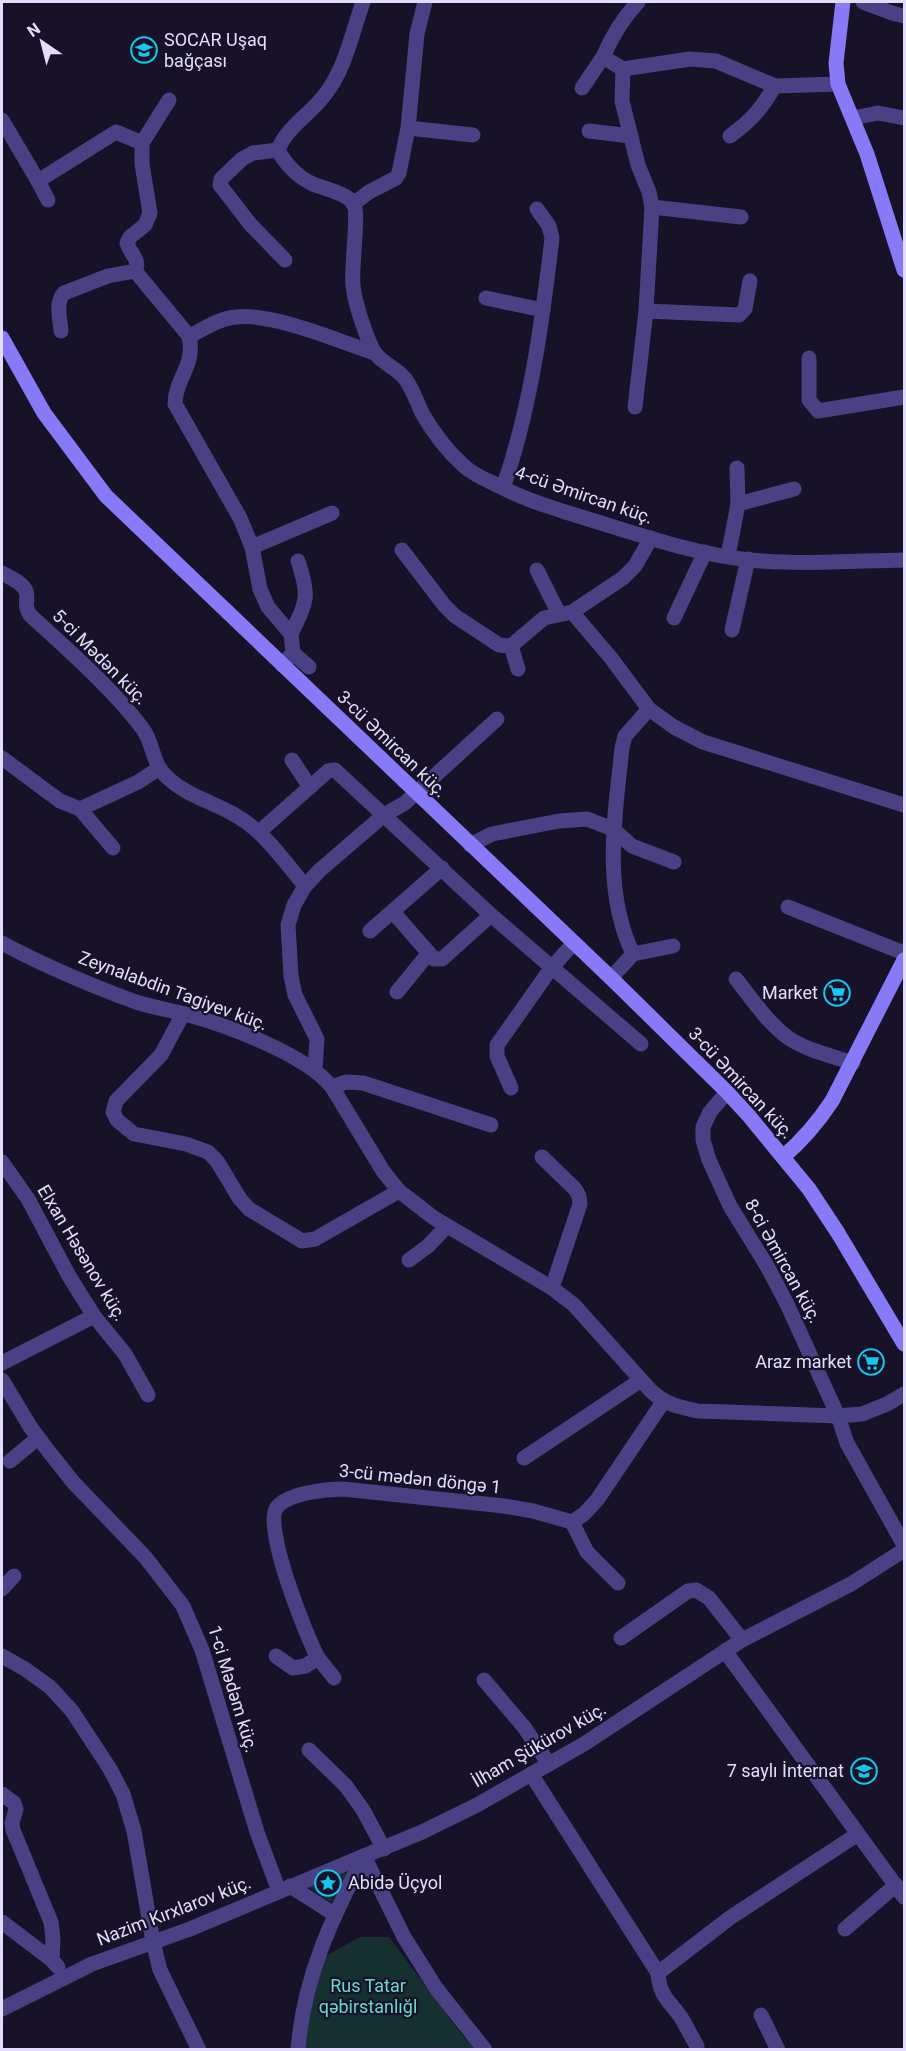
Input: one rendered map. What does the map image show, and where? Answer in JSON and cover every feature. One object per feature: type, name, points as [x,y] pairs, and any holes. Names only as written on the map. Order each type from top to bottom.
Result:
[{"type":"main road","points":[[843,2],[836,63],[838,84],[871,165],[904,270]]},
{"type":"main road","name":"3-cü Əmircan küç.","points":[[2,338],[44,413],[106,496],[611,978],[727,1092],[809,1190],[838,1233],[904,1344]]},
{"type":"main road","points":[[783,1157],[801,1142],[832,1101],[904,960]]},
{"type":"street","points":[[278,150],[289,131],[323,97],[338,75],[363,2]]},
{"type":"street","points":[[353,204],[369,192],[396,178],[399,173],[408,128],[417,34],[425,2]]},
{"type":"street","points":[[582,88],[603,57],[627,14],[638,2]]},
{"type":"street","points":[[863,2],[904,16]]},
{"type":"street","points":[[603,57],[623,69],[690,60],[716,62],[775,86],[838,84]]},
{"type":"street","points":[[623,69],[622,101],[652,207],[646,311],[635,407]]},
{"type":"street","points":[[730,136],[758,113],[775,86]]},
{"type":"street","points":[[135,271],[137,259],[127,243],[130,237],[145,225],[150,213],[142,164],[142,143],[169,100]]},
{"type":"street","points":[[853,118],[878,113],[904,118]]},
{"type":"street","points":[[2,120],[48,200]]},
{"type":"street","points":[[408,128],[473,135]]},
{"type":"street","points":[[38,182],[116,132],[142,143]]},
{"type":"street","points":[[589,132],[631,136]]},
{"type":"street","points":[[278,150],[285,161],[303,178],[344,197],[353,204],[356,215],[352,264],[353,288],[375,353]]},
{"type":"street","points":[[278,150],[253,153],[242,159],[221,179],[220,185],[250,224],[285,260]]},
{"type":"street","points":[[652,207],[741,217]]},
{"type":"street","points":[[503,488],[526,412],[552,238],[549,226],[537,209]]},
{"type":"street","points":[[62,331],[59,308],[60,298],[64,293],[108,276],[135,271]]},
{"type":"street","points":[[135,271],[189,336],[192,350],[175,396],[175,404],[240,518],[252,547],[260,589],[268,607],[291,634]]},
{"type":"street","points":[[646,311],[739,315],[745,309],[750,281]]},
{"type":"street","points":[[486,298],[543,310]]},
{"type":"street","points":[[189,336],[223,320],[253,317],[302,327],[375,353]]},
{"type":"street","name":"4-cü Əmircan küç.","points":[[375,353],[404,377],[434,432],[466,468],[484,480],[530,501],[651,538],[728,556],[783,562],[904,560]]},
{"type":"street","points":[[809,358],[809,400],[818,411],[904,398]]},
{"type":"street","points":[[728,556],[738,504],[737,468]]},
{"type":"street","points":[[738,504],[794,489]]},
{"type":"street","points":[[252,547],[332,513]]},
{"type":"street","points":[[402,550],[455,616],[499,645],[511,646],[544,618],[566,613],[624,578],[635,566],[651,538]]},
{"type":"street","points":[[674,618],[705,552]]},
{"type":"street","points":[[732,630],[748,559]]},
{"type":"street","points":[[298,561],[307,587],[307,600],[291,634],[293,653],[309,667]]},
{"type":"street","points":[[537,570],[566,613],[611,658],[649,709],[674,727],[703,742],[904,805]]},
{"type":"street","name":"5-ci Mədən küç.","points":[[2,573],[20,583],[26,591],[25,608],[30,615],[92,672],[142,729],[151,744],[159,769]]},
{"type":"street","points":[[511,646],[518,669]]},
{"type":"street","points":[[282,665],[293,653]]},
{"type":"street","points":[[633,954],[626,939],[618,909],[612,855],[613,829],[625,736],[649,709]]},
{"type":"street","points":[[315,1070],[317,1039],[296,995],[291,976],[288,925],[294,905],[305,886],[320,870],[384,815],[405,802],[497,719]]},
{"type":"street","points":[[2,758],[60,801],[80,809],[113,848]]},
{"type":"street","points":[[292,760],[310,787]]},
{"type":"street","points":[[80,809],[138,782],[159,769],[180,787],[236,815],[259,832],[305,886]]},
{"type":"street","points":[[259,832],[328,771],[335,770],[491,915],[641,1044]]},
{"type":"street","points":[[470,845],[492,834],[559,821],[587,819],[613,829],[632,846],[674,862]]},
{"type":"street","points":[[370,931],[442,868]]},
{"type":"street","points":[[788,907],[904,952]]},
{"type":"street","points":[[393,912],[434,959],[441,959],[491,915]]},
{"type":"street","name":"Zeynalabdin Tagiyev küç.","points":[[2,943],[74,977],[138,1002],[225,1026],[289,1055],[315,1070],[332,1087],[383,1171],[399,1191],[447,1226],[552,1288],[585,1315],[663,1402],[698,1411],[838,1416],[862,1414],[904,1394]]},
{"type":"street","points":[[510,1088],[496,1056],[497,1045],[552,967],[573,944]]},
{"type":"street","points":[[611,978],[633,954],[673,946]]},
{"type":"street","points":[[397,992],[428,954]]},
{"type":"street","points":[[736,979],[776,1027],[790,1039],[807,1048],[853,1063]]},
{"type":"street","points":[[183,1014],[161,1055],[116,1101],[113,1112],[117,1120],[134,1134],[186,1144],[208,1152],[217,1161],[240,1199],[249,1209],[302,1241],[315,1239],[399,1191]]},
{"type":"street","points":[[332,1087],[346,1082],[363,1083],[491,1125]]},
{"type":"street","name":"8-ci Əmircan küç.","points":[[727,1092],[710,1112],[703,1127],[703,1140],[709,1160],[730,1206],[767,1266],[787,1304],[838,1416],[847,1443],[904,1545]]},
{"type":"street","points":[[542,1157],[575,1189],[580,1204],[552,1288]]},
{"type":"street","name":"Elxan Həsənov küç.","points":[[2,1162],[28,1199],[69,1276],[94,1316],[125,1354],[148,1395]]},
{"type":"street","points":[[409,1260],[428,1246],[447,1226]]},
{"type":"street","points":[[2,1363],[94,1316]]},
{"type":"street","name":"1-ci Mədəm küç.","points":[[2,1380],[38,1438],[73,1482],[146,1558],[166,1582],[187,1614],[202,1650],[257,1832],[284,1888]]},
{"type":"street","points":[[524,1458],[641,1380]]},
{"type":"street","points":[[618,1583],[587,1552],[572,1522],[584,1514],[597,1500],[663,1402]]},
{"type":"street","points":[[9,1461],[38,1438]]},
{"type":"street","name":"3-cü mədən döngə 1","points":[[318,1658],[295,1603],[274,1533],[273,1517],[277,1507],[290,1499],[322,1490],[343,1489],[504,1506],[572,1522]]},
{"type":"street","name":"İlham Şükürov küç.","points":[[364,1856],[384,1849],[477,1805],[584,1744],[742,1640],[851,1584],[904,1550]]},
{"type":"street","points":[[2,1589],[14,1576]]},
{"type":"street","points":[[621,1638],[688,1591],[696,1590],[710,1598],[742,1640]]},
{"type":"street","points":[[725,1651],[900,1891],[845,1929]]},
{"type":"street","points":[[2,1656],[50,1687],[72,1711],[110,1769],[123,1794],[134,1831],[160,1971],[199,2049]]},
{"type":"street","points":[[276,1656],[293,1668],[305,1666],[318,1658],[334,1678]]},
{"type":"street","points":[[484,1680],[524,1727],[549,1764]]},
{"type":"street","points":[[309,1750],[346,1786],[363,1810],[384,1849]]},
{"type":"street","points":[[531,1774],[658,1973],[662,1994],[681,2017],[697,2046]]},
{"type":"street","points":[[2,1794],[14,1803],[16,1809],[12,1822],[13,1830],[51,1922],[52,1960]]},
{"type":"street","points":[[658,1973],[731,1917],[858,1834]]},
{"type":"street","points":[[298,2049],[309,1985],[317,1956],[334,1914],[364,1856]]},
{"type":"street","points":[[364,1856],[404,1937],[436,1988],[485,2049]]},
{"type":"street","name":"Nazim Kırxlarov küç.","points":[[2,2009],[64,1977],[190,1929],[364,1856]]},
{"type":"street","points":[[284,1888],[334,1914]]},
{"type":"street","points":[[2,1922],[52,1960],[64,1977]]},
{"type":"street","points":[[761,2015],[778,2049]]},
{"type":"green space","points":[[349,1871],[331,1902],[307,1886]]},
{"type":"green space","name":"Rus Tatar qəbirstanlığl","points":[[360,1937],[389,1937],[463,2036],[476,2049],[304,2050],[305,2030],[324,1957]]},
{"type":"place","name":"SOCAR Uşaq bağçası","points":[[144,50]]},
{"type":"place","name":"Market","points":[[837,993]]},
{"type":"place","name":"Araz market","points":[[871,1362]]},
{"type":"place","name":"7 saylı İnternat","points":[[864,1771]]},
{"type":"place","name":"Abidə Üçyol","points":[[328,1883]]}]
